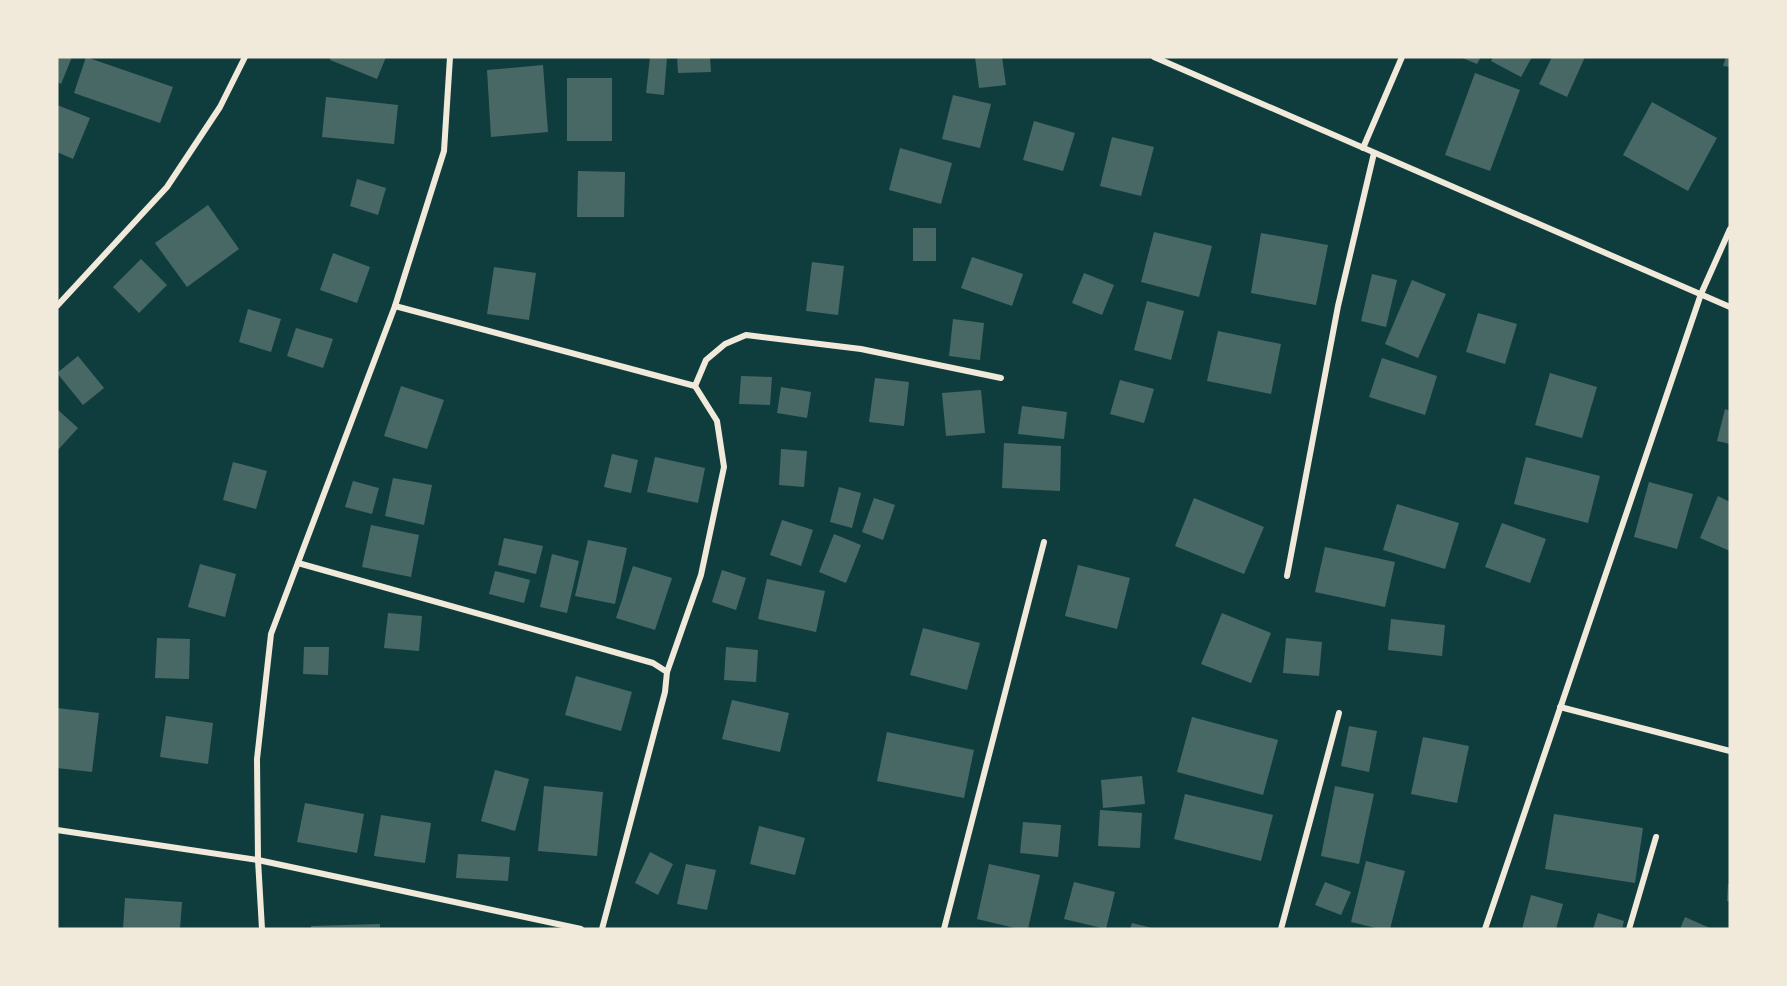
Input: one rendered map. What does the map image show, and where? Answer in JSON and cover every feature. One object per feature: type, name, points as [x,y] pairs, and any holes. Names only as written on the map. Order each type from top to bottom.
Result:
[{"type":"street","points":[[57,306],[167,187],[220,107],[244,57]]},
{"type":"street","points":[[262,929],[258,860],[257,759],[271,634],[395,306],[444,152],[450,57]]},
{"type":"street","points":[[1155,57],[1730,307]]},
{"type":"street","points":[[1363,148],[1402,57]]},
{"type":"street","points":[[1287,576],[1338,306],[1374,153]]},
{"type":"street","points":[[1485,929],[1701,294],[1730,229]]},
{"type":"street","points":[[395,306],[695,386],[717,421],[724,467],[701,575],[667,672],[666,692],[602,929]]},
{"type":"street","points":[[695,386],[706,360],[725,344],[746,334],[861,349],[1001,378]]},
{"type":"street","points":[[944,929],[1044,542]]},
{"type":"street","points":[[298,563],[653,663],[667,672]]},
{"type":"street","points":[[1560,707],[1730,751]]},
{"type":"street","points":[[1281,929],[1339,713]]},
{"type":"street","points":[[57,830],[258,860],[581,929]]},
{"type":"street","points":[[1629,929],[1656,837]]},
{"type":"building","points":[[57,57],[72,57],[61,84],[57,82]]},
{"type":"building","points":[[86,57],[173,87],[160,123],[74,93]]},
{"type":"building","points":[[331,57],[386,57],[377,79],[330,60]]},
{"type":"building","points":[[650,57],[667,58],[664,95],[646,93]]},
{"type":"building","points":[[677,57],[710,57],[711,72],[678,73]]},
{"type":"building","points":[[975,57],[1002,57],[1006,85],[979,88]]},
{"type":"building","points":[[1460,57],[1481,57],[1477,64]]},
{"type":"building","points":[[1493,57],[1532,57],[1521,77],[1491,61]]},
{"type":"building","points":[[1552,57],[1585,57],[1567,97],[1539,84]]},
{"type":"building","points":[[1726,57],[1730,57],[1730,67],[1723,66]]},
{"type":"building","points":[[543,65],[548,132],[491,137],[487,70]]},
{"type":"building","points":[[1475,73],[1520,90],[1490,171],[1445,155]]},
{"type":"building","points":[[567,78],[612,78],[612,141],[567,141]]},
{"type":"building","points":[[953,95],[991,104],[980,148],[942,139]]},
{"type":"building","points":[[326,97],[398,105],[394,144],[322,137]]},
{"type":"building","points":[[1652,102],[1717,138],[1688,191],[1623,155]]},
{"type":"building","points":[[57,105],[90,118],[73,159],[57,152]]},
{"type":"building","points":[[1034,121],[1075,133],[1063,171],[1023,160]]},
{"type":"building","points":[[1112,137],[1154,147],[1141,196],[1100,186]]},
{"type":"building","points":[[900,148],[952,163],[941,204],[889,190]]},
{"type":"building","points":[[578,171],[625,172],[624,217],[577,217]]},
{"type":"building","points":[[357,179],[386,188],[378,215],[350,206]]},
{"type":"building","points":[[208,205],[239,249],[187,287],[155,243]]},
{"type":"building","points":[[913,228],[936,228],[936,261],[913,261]]},
{"type":"building","points":[[1154,232],[1212,246],[1199,297],[1141,282]]},
{"type":"building","points":[[1261,233],[1328,245],[1316,305],[1251,293]]},
{"type":"building","points":[[333,253],[370,267],[357,303],[320,290]]},
{"type":"building","points":[[972,257],[1023,274],[1012,306],[961,288]]},
{"type":"building","points":[[141,259],[167,285],[139,313],[113,287]]},
{"type":"building","points":[[812,262],[844,266],[838,315],[806,311]]},
{"type":"building","points":[[494,267],[536,273],[529,320],[487,314]]},
{"type":"building","points":[[1084,273],[1114,285],[1102,315],[1072,303]]},
{"type":"building","points":[[1372,274],[1397,280],[1386,327],[1361,321]]},
{"type":"building","points":[[1412,280],[1446,294],[1418,358],[1385,344]]},
{"type":"building","points":[[1147,301],[1184,311],[1171,360],[1134,350]]},
{"type":"building","points":[[248,309],[281,319],[271,352],[239,342]]},
{"type":"building","points":[[1478,313],[1517,324],[1505,364],[1466,352]]},
{"type":"building","points":[[953,319],[984,323],[980,360],[949,356]]},
{"type":"building","points":[[296,328],[333,339],[323,368],[287,356]]},
{"type":"building","points":[[1218,331],[1281,344],[1271,394],[1207,381]]},
{"type":"building","points":[[78,356],[104,388],[83,405],[57,373]]},
{"type":"building","points":[[1382,358],[1437,376],[1425,415],[1369,397]]},
{"type":"building","points":[[1550,373],[1597,387],[1582,438],[1535,425]]},
{"type":"building","points":[[741,376],[772,377],[770,405],[739,404]]},
{"type":"building","points":[[875,378],[909,382],[904,426],[869,422]]},
{"type":"building","points":[[1120,380],[1154,389],[1144,423],[1110,414]]},
{"type":"building","points":[[401,386],[444,400],[427,449],[384,436]]},
{"type":"building","points":[[781,387],[811,392],[807,418],[777,413]]},
{"type":"building","points":[[981,390],[985,433],[946,436],[942,393]]},
{"type":"building","points":[[1022,406],[1067,412],[1064,439],[1018,434]]},
{"type":"building","points":[[57,409],[78,428],[57,451]]},
{"type":"building","points":[[1725,409],[1730,411],[1730,444],[1717,441]]},
{"type":"building","points":[[1004,443],[1061,446],[1060,491],[1002,488]]},
{"type":"building","points":[[781,449],[807,451],[804,487],[779,485]]},
{"type":"building","points":[[612,454],[638,460],[631,493],[604,487]]},
{"type":"building","points":[[655,457],[705,468],[698,503],[647,492]]},
{"type":"building","points":[[1526,457],[1600,476],[1588,523],[1514,504]]},
{"type":"building","points":[[233,462],[267,471],[256,509],[223,500]]},
{"type":"building","points":[[393,478],[432,485],[424,525],[385,516]]},
{"type":"building","points":[[353,481],[379,488],[372,514],[345,507]]},
{"type":"building","points":[[1649,482],[1693,494],[1677,549],[1634,537]]},
{"type":"building","points":[[839,487],[861,493],[852,528],[830,522]]},
{"type":"building","points":[[1718,496],[1730,502],[1730,551],[1700,538]]},
{"type":"building","points":[[874,498],[895,505],[883,540],[862,532]]},
{"type":"building","points":[[1194,498],[1264,527],[1244,574],[1175,546]]},
{"type":"building","points":[[1397,504],[1459,523],[1445,569],[1383,550]]},
{"type":"building","points":[[782,520],[813,530],[801,566],[770,555]]},
{"type":"building","points":[[1502,523],[1546,539],[1530,583],[1485,567]]},
{"type":"building","points":[[371,525],[419,535],[411,577],[362,567]]},
{"type":"building","points":[[834,534],[861,545],[846,583],[819,572]]},
{"type":"building","points":[[504,538],[543,546],[536,574],[498,565]]},
{"type":"building","points":[[588,540],[627,548],[615,604],[575,596]]},
{"type":"building","points":[[1325,547],[1395,562],[1385,607],[1315,592]]},
{"type":"building","points":[[552,554],[579,561],[567,613],[540,607]]},
{"type":"building","points":[[200,564],[236,574],[225,617],[188,607]]},
{"type":"building","points":[[1078,565],[1130,578],[1117,629],[1065,616]]},
{"type":"building","points":[[633,566],[672,578],[655,630],[616,618]]},
{"type":"building","points":[[722,570],[746,578],[736,610],[712,602]]},
{"type":"building","points":[[495,571],[530,580],[524,603],[489,594]]},
{"type":"building","points":[[767,579],[825,591],[816,632],[758,619]]},
{"type":"building","points":[[388,613],[422,616],[419,651],[384,648]]},
{"type":"building","points":[[1222,613],[1271,633],[1251,683],[1201,664]]},
{"type":"building","points":[[1391,619],[1445,625],[1442,656],[1388,650]]},
{"type":"building","points":[[923,628],[980,643],[967,690],[910,675]]},
{"type":"building","points":[[157,638],[190,639],[189,679],[155,678]]},
{"type":"building","points":[[1286,638],[1322,642],[1319,676],[1283,673]]},
{"type":"building","points":[[304,647],[329,647],[328,675],[303,674]]},
{"type":"building","points":[[726,647],[758,650],[756,682],[724,680]]},
{"type":"building","points":[[576,676],[632,692],[621,731],[565,715]]},
{"type":"building","points":[[732,700],[789,713],[780,752],[722,739]]},
{"type":"building","points":[[57,708],[99,713],[92,772],[57,768]]},
{"type":"building","points":[[166,716],[213,723],[208,764],[160,757]]},
{"type":"building","points":[[1192,717],[1278,740],[1263,795],[1177,772]]},
{"type":"building","points":[[1349,726],[1377,731],[1369,772],[1341,766]]},
{"type":"building","points":[[887,732],[974,750],[964,798],[877,781]]},
{"type":"building","points":[[1423,737],[1469,746],[1457,803],[1411,794]]},
{"type":"building","points":[[495,770],[529,779],[515,831],[481,821]]},
{"type":"building","points":[[1142,776],[1145,804],[1103,808],[1101,780]]},
{"type":"building","points":[[544,786],[603,792],[597,856],[538,851]]},
{"type":"building","points":[[1335,786],[1374,794],[1359,864],[1321,856]]},
{"type":"building","points":[[1185,794],[1273,815],[1261,861],[1174,839]]},
{"type":"building","points":[[305,803],[364,814],[357,853],[297,842]]},
{"type":"building","points":[[1100,810],[1142,813],[1140,848],[1098,846]]},
{"type":"building","points":[[1554,814],[1643,828],[1635,883],[1545,869]]},
{"type":"building","points":[[381,815],[431,823],[425,863],[374,856]]},
{"type":"building","points":[[1023,822],[1061,825],[1058,857],[1020,853]]},
{"type":"building","points":[[759,826],[805,838],[795,875],[750,864]]},
{"type":"building","points":[[650,852],[673,864],[658,895],[635,883]]},
{"type":"building","points":[[458,854],[510,857],[508,881],[456,878]]},
{"type":"building","points":[[1366,861],[1405,871],[1390,929],[1351,922]]},
{"type":"building","points":[[686,864],[716,870],[707,910],[677,904]]},
{"type":"building","points":[[989,864],[1040,875],[1028,929],[977,919]]},
{"type":"building","points":[[1074,882],[1115,892],[1106,929],[1064,919]]},
{"type":"building","points":[[1325,882],[1351,892],[1341,915],[1315,905]]},
{"type":"building","points":[[1728,884],[1730,884],[1730,901],[1727,901]]},
{"type":"building","points":[[1531,895],[1563,904],[1556,929],[1522,929]]},
{"type":"building","points":[[125,898],[182,902],[180,929],[123,929]]},
{"type":"building","points":[[1598,913],[1624,921],[1622,929],[1593,929]]},
{"type":"building","points":[[1685,917],[1712,929],[1680,929]]},
{"type":"building","points":[[1132,923],[1152,928],[1152,929],[1130,929]]},
{"type":"building","points":[[380,924],[380,929],[311,929],[311,926]]}]
